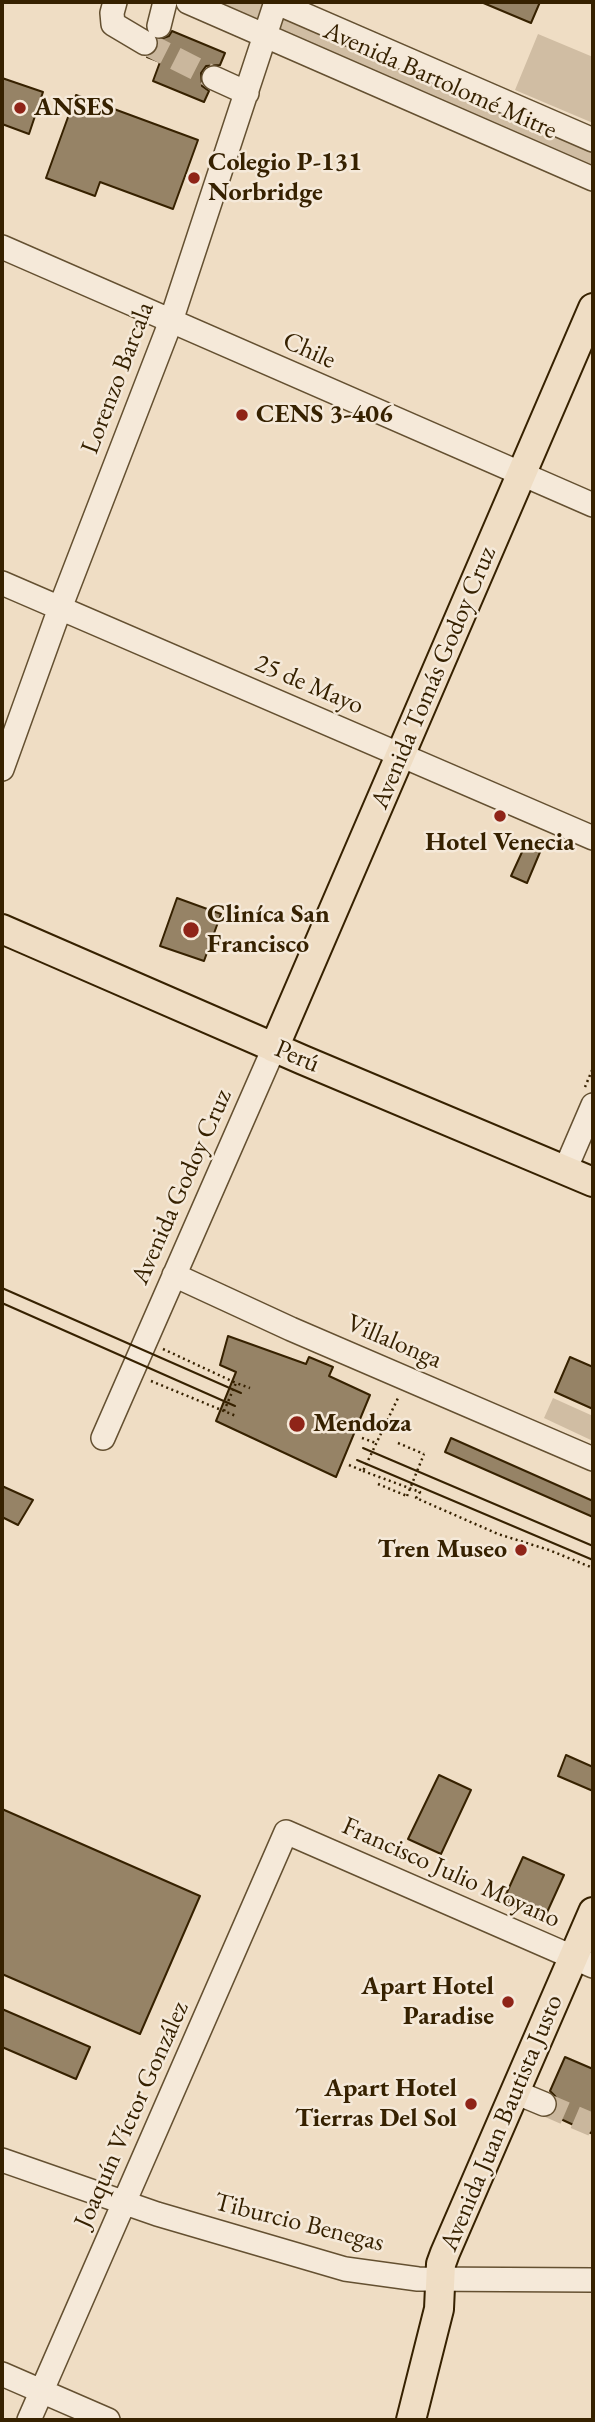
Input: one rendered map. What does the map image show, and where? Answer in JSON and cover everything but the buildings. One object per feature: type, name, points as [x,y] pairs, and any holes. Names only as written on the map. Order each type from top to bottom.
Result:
[{"type":"main road","name":"Avenida Tomás Godoy Cruz","points":[[274,1048],[593,308]]},
{"type":"main road","name":"Perú","points":[[2,929],[274,1048],[593,1182]]},
{"type":"main road","name":"Avenida Juan Bautista Justo","points":[[411,2420],[439,2309],[445,2253],[515,2092],[583,1962],[593,1912]]},
{"type":"street","points":[[115,2],[113,24],[152,35],[165,2]]},
{"type":"street","name":"Avenida Bartolomé Mitre","points":[[188,2],[593,179]]},
{"type":"street","name":"Avenida Bartolomé Mitre","points":[[276,2],[593,140]]},
{"type":"street","name":"Lorenzo Barcala","points":[[2,769],[60,608],[171,321],[276,2]]},
{"type":"street","points":[[214,78],[247,93]]},
{"type":"street","name":"Chile","points":[[2,247],[593,505]]},
{"type":"street","name":"25 de Mayo","points":[[2,583],[593,838]]},
{"type":"street","name":"Avenida Godoy Cruz","points":[[103,1438],[274,1048]]},
{"type":"street","points":[[565,1170],[593,1105]]},
{"type":"street","name":"Villalonga","points":[[174,1275],[291,1329],[593,1459]]},
{"type":"street","name":"Francisco Julio Moyano","points":[[286,1832],[583,1962]]},
{"type":"street","name":"Joaquín Víctor González","points":[[29,2420],[286,1832]]},
{"type":"street","points":[[515,2092],[544,2104]]},
{"type":"street","name":"Tiburcio Benegas","points":[[2,2160],[123,2203],[335,2266],[418,2279],[593,2280]]},
{"type":"street","points":[[2,2374],[108,2420]]},
{"type":"path","points":[[143,1345],[250,1388]]},
{"type":"path","points":[[131,1373],[236,1416]]},
{"type":"path","points":[[363,1471],[408,1378]]},
{"type":"path","points":[[224,1411],[236,1382]]},
{"type":"path","points":[[362,1438],[376,1443]]},
{"type":"path","points":[[378,1484],[407,1496],[424,1454],[398,1443]]},
{"type":"path","points":[[349,1465],[420,1492],[416,1498],[498,1534],[549,1550],[593,1568]]},
{"type":"shaded area","points":[[188,2],[275,2],[593,140],[593,179]]},
{"type":"shaded area","points":[[538,34],[593,57],[593,123],[515,90]]},
{"type":"shaded area","points":[[553,1398],[593,1416],[593,1441],[544,1418]]},
{"type":"tunnel","points":[[145,43],[214,78]]},
{"type":"tunnel","points":[[544,2104],[593,2125]]},
{"type":"tram line","points":[[2,1288],[241,1393]]},
{"type":"tram line","points":[[2,1303],[235,1406]]},
{"type":"tram line","points":[[363,1448],[593,1546]]},
{"type":"tram line","points":[[357,1460],[593,1560]]},
{"type":"place","name":"ANSES","points":[[20,108]]},
{"type":"place","name":"Colegio P-131 Norbridge","points":[[194,178]]},
{"type":"place","name":"CENS 3-406","points":[[242,415]]},
{"type":"place","name":"Hotel Venecia","points":[[500,816]]},
{"type":"place","name":"Cliníca San Francisco","points":[[191,930]]},
{"type":"place","name":"Mendoza","points":[[297,1424]]},
{"type":"place","name":"Tren Museo","points":[[521,1550]]},
{"type":"place","name":"Apart Hotel Paradise","points":[[508,2002]]},
{"type":"place","name":"Apart Hotel Tierras Del Sol","points":[[471,2104]]}]
